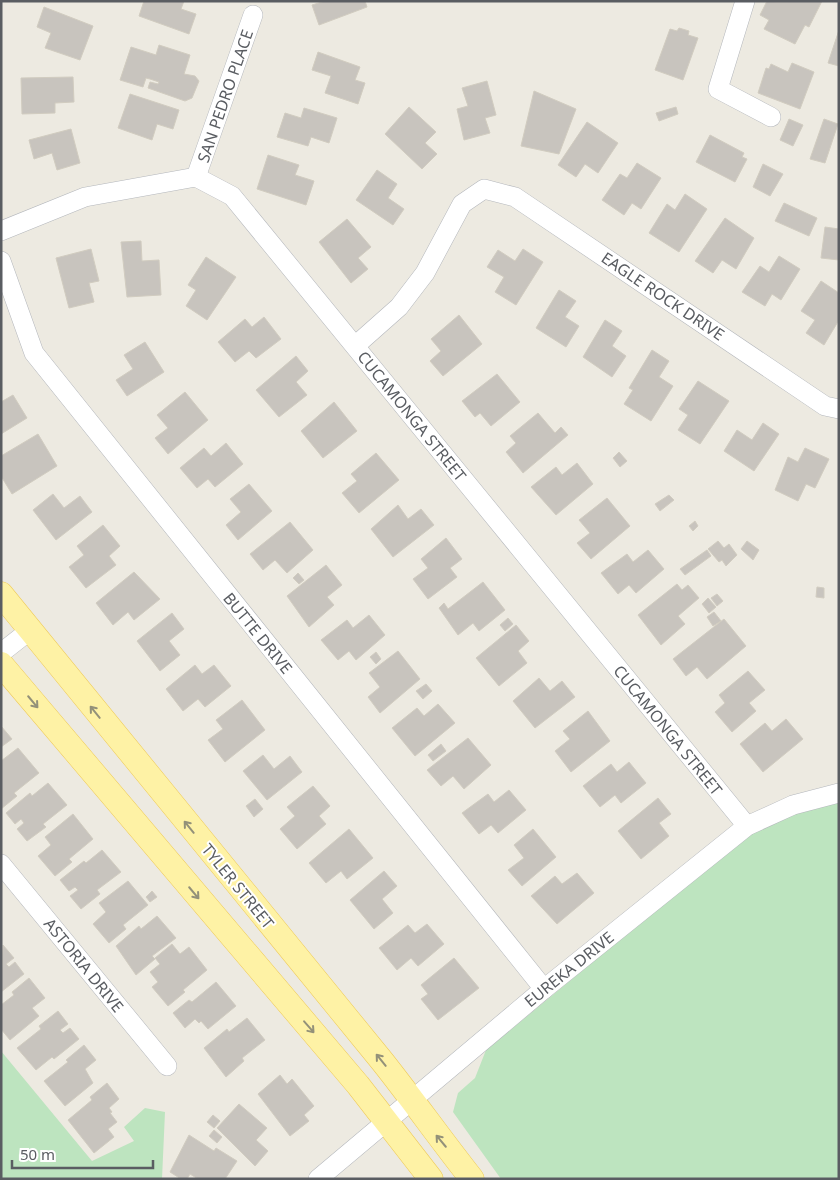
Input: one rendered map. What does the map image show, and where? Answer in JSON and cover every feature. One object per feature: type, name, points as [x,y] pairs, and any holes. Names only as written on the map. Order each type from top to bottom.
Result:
[{"type":"main road","name":"TYLER STREET","points":[[1,594],[29,631],[412,1098],[433,1130],[472,1179]]},
{"type":"main road","points":[[1,664],[358,1085],[431,1179]]},
{"type":"street","points":[[745,1],[718,89],[771,117]]},
{"type":"street","name":"SAN PEDRO PLACE","points":[[196,177],[253,15]]},
{"type":"street","points":[[1,232],[85,197],[196,177]]},
{"type":"street","name":"CUCAMONGA STREET","points":[[196,177],[232,196],[747,826]]},
{"type":"street","name":"EAGLE ROCK DRIVE","points":[[355,346],[399,307],[425,273],[462,204],[484,189],[515,197],[825,406],[839,409]]},
{"type":"street","name":"BUTTE DRIVE","points":[[1,261],[34,353],[544,989]]},
{"type":"street","points":[[1,653],[29,631]]},
{"type":"street","name":"EUREKA DRIVE","points":[[318,1179],[412,1098],[544,989],[747,826],[793,805],[839,793]]},
{"type":"street","name":"ASTORIA DRIVE","points":[[1,864],[167,1066]]},
{"type":"green space","points":[[839,802],[839,1179],[501,1179],[453,1112],[458,1093],[475,1078],[486,1050],[738,842],[800,811]]},
{"type":"green space","points":[[1,1051],[92,1161],[134,1141],[124,1127],[145,1108],[165,1112],[162,1179],[1,1179]]},
{"type":"building","points":[[144,1],[184,1],[181,9],[196,14],[189,34],[139,16]]},
{"type":"building","points":[[325,1],[365,1],[367,7],[319,25],[312,5]]},
{"type":"building","points":[[767,1],[822,1],[809,27],[805,25],[795,44],[764,29],[769,20],[760,15]]},
{"type":"building","points":[[44,7],[93,26],[80,60],[45,48],[51,33],[37,27]]},
{"type":"building","points":[[679,28],[689,31],[688,35],[698,38],[683,80],[655,70],[670,29],[677,31]]},
{"type":"building","points":[[839,30],[839,66],[828,63]]},
{"type":"building","points":[[159,45],[190,55],[184,74],[195,76],[199,81],[192,98],[185,101],[148,88],[150,82],[158,84],[159,82],[146,78],[143,87],[120,80],[131,47],[156,55]]},
{"type":"building","points":[[318,52],[360,67],[355,80],[365,83],[358,104],[325,93],[331,76],[312,70]]},
{"type":"building","points":[[792,63],[814,72],[800,109],[758,93],[766,68],[769,69],[771,64],[788,72]]},
{"type":"building","points":[[73,77],[74,102],[55,103],[55,113],[22,114],[21,78]]},
{"type":"building","points":[[487,81],[496,115],[485,118],[490,133],[464,140],[457,109],[468,106],[462,88]]},
{"type":"building","points":[[534,91],[576,109],[559,154],[521,146]]},
{"type":"building","points":[[130,94],[179,110],[173,129],[157,124],[152,140],[118,128]]},
{"type":"building","points":[[409,107],[436,132],[425,143],[437,154],[422,169],[385,134]]},
{"type":"building","points":[[676,107],[678,114],[659,121],[656,113]]},
{"type":"building","points":[[304,108],[337,118],[329,143],[311,137],[308,146],[277,137],[285,113],[301,118]]},
{"type":"building","points":[[789,119],[803,125],[793,146],[780,140]]},
{"type":"building","points":[[824,119],[838,124],[825,163],[810,159]]},
{"type":"building","points":[[587,122],[618,143],[598,173],[585,164],[576,177],[558,165]]},
{"type":"building","points":[[71,129],[80,163],[57,170],[52,153],[34,159],[29,140]]},
{"type":"building","points":[[710,135],[744,153],[742,157],[747,159],[735,182],[696,162]]},
{"type":"building","points":[[268,155],[299,165],[295,175],[314,181],[306,205],[257,189]]},
{"type":"building","points":[[637,163],[661,178],[641,209],[632,203],[624,215],[602,200],[620,174],[627,178]]},
{"type":"building","points":[[763,164],[783,174],[770,196],[753,187]]},
{"type":"building","points":[[377,170],[397,184],[388,198],[404,209],[393,225],[356,200]]},
{"type":"building","points":[[685,194],[707,209],[679,252],[649,233],[667,204],[675,210]]},
{"type":"building","points":[[784,203],[817,218],[809,236],[775,221]]},
{"type":"building","points":[[725,218],[754,238],[736,269],[722,260],[713,273],[695,261]]},
{"type":"building","points":[[347,219],[371,247],[358,258],[368,269],[351,283],[319,242]]},
{"type":"building","points":[[825,227],[839,229],[839,260],[821,258]]},
{"type":"building","points":[[141,241],[142,261],[159,260],[161,295],[127,297],[121,242]]},
{"type":"building","points":[[91,249],[99,281],[89,283],[94,302],[69,308],[56,258]]},
{"type":"building","points":[[523,249],[543,262],[516,305],[495,292],[504,277],[487,267],[498,250],[515,261]]},
{"type":"building","points":[[779,256],[800,269],[781,300],[772,294],[765,306],[742,292],[760,266],[769,272]]},
{"type":"building","points":[[206,257],[236,277],[207,320],[186,306],[196,290],[188,285]]},
{"type":"building","points":[[821,281],[839,293],[839,320],[824,345],[806,333],[815,320],[801,311]]},
{"type":"building","points":[[559,290],[576,301],[565,317],[579,326],[566,347],[536,328]]},
{"type":"building","points":[[459,315],[482,344],[443,376],[430,361],[441,351],[431,339]]},
{"type":"building","points":[[264,317],[281,339],[256,358],[249,351],[235,362],[218,342],[245,319],[252,327]]},
{"type":"building","points":[[605,320],[622,331],[612,346],[626,356],[612,377],[583,357]]},
{"type":"building","points":[[145,342],[164,372],[127,396],[116,380],[133,369],[124,355]]},
{"type":"building","points":[[652,350],[669,361],[659,377],[673,386],[651,421],[624,404],[633,390],[629,388]]},
{"type":"building","points":[[296,356],[308,371],[296,382],[307,395],[279,417],[256,390]]},
{"type":"building","points":[[497,374],[520,402],[491,426],[480,413],[475,417],[462,401]]},
{"type":"building","points":[[698,381],[729,401],[700,444],[678,430],[688,415],[679,409]]},
{"type":"building","points":[[185,392],[208,420],[168,454],[155,438],[168,428],[157,415]]},
{"type":"building","points":[[13,395],[27,418],[1,434],[1,402]]},
{"type":"building","points":[[334,402],[357,431],[323,458],[301,431]]},
{"type":"building","points":[[538,413],[555,433],[561,427],[568,435],[523,473],[506,452],[516,443],[510,436]]},
{"type":"building","points":[[763,423],[779,434],[754,471],[724,451],[737,430],[752,440]]},
{"type":"building","points":[[38,434],[57,466],[12,494],[1,476],[1,456]]},
{"type":"building","points":[[226,443],[243,464],[215,487],[208,479],[197,488],[180,468],[204,448],[211,456]]},
{"type":"building","points":[[805,448],[829,459],[815,488],[806,484],[798,501],[775,490],[788,457],[798,462]]},
{"type":"building","points":[[619,452],[627,461],[620,467],[613,458]]},
{"type":"building","points":[[376,453],[399,480],[359,513],[342,493],[357,481],[351,474]]},
{"type":"building","points":[[577,463],[593,484],[556,515],[531,487],[556,467],[562,475]]},
{"type":"building","points":[[249,484],[272,511],[238,540],[226,525],[241,512],[230,499]]},
{"type":"building","points":[[53,494],[64,508],[80,496],[92,512],[56,540],[33,510]]},
{"type":"building","points":[[669,495],[674,500],[660,511],[655,504]]},
{"type":"building","points":[[607,498],[630,526],[591,559],[577,543],[590,533],[579,520]]},
{"type":"building","points":[[398,505],[408,519],[421,509],[434,525],[393,557],[371,529]]},
{"type":"building","points":[[695,521],[698,526],[693,531],[689,526]]},
{"type":"building","points":[[290,522],[313,550],[287,573],[275,560],[263,570],[250,554]]},
{"type":"building","points":[[103,525],[120,546],[109,556],[116,565],[86,588],[69,567],[84,555],[77,546]]},
{"type":"building","points":[[446,538],[462,559],[450,568],[457,577],[428,599],[413,579],[428,568],[421,559]]},
{"type":"building","points":[[718,541],[724,548],[729,544],[737,555],[726,566],[722,560],[719,562],[708,549]]},
{"type":"building","points":[[747,541],[759,550],[753,560],[741,549]]},
{"type":"building","points":[[648,550],[664,569],[636,593],[629,585],[618,594],[601,573],[627,554],[633,562]]},
{"type":"building","points":[[707,550],[711,556],[685,575],[680,569]]},
{"type":"building","points":[[326,565],[342,585],[327,597],[334,605],[309,627],[287,596]]},
{"type":"building","points":[[134,572],[160,599],[134,620],[128,612],[113,625],[96,603]]},
{"type":"building","points":[[298,573],[304,580],[299,584],[293,578]]},
{"type":"building","points":[[483,582],[505,610],[479,631],[473,623],[458,635],[439,608],[444,603],[448,609]]},
{"type":"building","points":[[677,584],[682,590],[688,585],[699,598],[678,616],[685,624],[661,645],[638,615]]},
{"type":"building","points":[[817,587],[824,588],[824,598],[816,597]]},
{"type":"building","points":[[717,594],[723,601],[717,606],[711,598]]},
{"type":"building","points":[[708,598],[716,607],[709,613],[702,604]]},
{"type":"building","points":[[714,612],[721,621],[713,626],[707,617]]},
{"type":"building","points":[[172,613],[184,629],[169,641],[180,655],[160,671],[137,641]]},
{"type":"building","points":[[369,615],[385,635],[356,660],[349,651],[338,660],[321,640],[347,620],[353,628]]},
{"type":"building","points":[[508,618],[513,624],[505,631],[500,625]]},
{"type":"building","points":[[724,619],[746,646],[707,679],[697,667],[686,676],[673,659]]},
{"type":"building","points":[[516,625],[529,641],[518,651],[527,663],[499,686],[476,658]]},
{"type":"building","points":[[398,651],[420,679],[380,713],[368,697],[380,687],[369,673]]},
{"type":"building","points":[[376,652],[381,659],[376,664],[370,657]]},
{"type":"building","points":[[195,665],[202,674],[214,665],[231,686],[205,707],[198,699],[183,711],[166,689]]},
{"type":"building","points":[[748,671],[765,690],[749,703],[756,711],[732,732],[715,712],[725,703],[719,695]]},
{"type":"building","points":[[539,678],[550,691],[562,681],[575,697],[535,728],[513,701]]},
{"type":"building","points":[[426,684],[432,691],[423,699],[416,691]]},
{"type":"building","points":[[242,700],[265,730],[225,762],[208,740],[223,729],[216,720]]},
{"type":"building","points":[[438,704],[455,723],[415,756],[392,728],[417,708],[424,716]]},
{"type":"building","points":[[588,711],[610,741],[571,772],[555,751],[570,739],[563,731]]},
{"type":"building","points":[[786,719],[803,739],[763,772],[740,744],[765,723],[772,731]]},
{"type":"building","points":[[1,726],[12,739],[1,747]]},
{"type":"building","points":[[468,738],[491,765],[464,789],[453,776],[441,786],[427,770]]},
{"type":"building","points":[[441,744],[446,751],[433,761],[428,755]]},
{"type":"building","points":[[18,748],[39,773],[14,793],[17,796],[1,809],[1,761]]},
{"type":"building","points":[[263,755],[274,769],[290,756],[302,772],[267,800],[243,771]]},
{"type":"building","points":[[629,762],[646,783],[621,803],[615,795],[600,807],[583,786],[611,764],[617,772]]},
{"type":"building","points":[[48,783],[67,805],[43,824],[46,827],[27,841],[17,829],[24,823],[21,819],[15,824],[6,813],[30,793],[32,796]]},
{"type":"building","points":[[313,786],[330,806],[319,816],[326,824],[297,849],[280,829],[295,816],[287,807]]},
{"type":"building","points":[[509,790],[526,810],[498,833],[491,825],[479,834],[462,813],[488,794],[494,802]]},
{"type":"building","points":[[658,798],[671,814],[659,823],[669,836],[641,859],[618,831]]},
{"type":"building","points":[[255,799],[263,809],[254,817],[246,806]]},
{"type":"building","points":[[73,814],[93,839],[69,859],[72,862],[55,876],[38,856],[51,845],[45,837]]},
{"type":"building","points":[[349,829],[373,858],[347,879],[341,871],[326,883],[309,863]]},
{"type":"building","points":[[533,829],[556,857],[522,886],[508,870],[524,858],[514,845]]},
{"type":"building","points":[[102,850],[121,872],[97,890],[100,894],[81,909],[70,896],[78,890],[75,887],[69,891],[60,880],[84,861],[86,863]]},
{"type":"building","points":[[384,871],[397,886],[382,899],[393,913],[374,929],[350,900]]},
{"type":"building","points":[[577,873],[594,893],[557,924],[531,896],[555,876],[562,884]]},
{"type":"building","points":[[128,881],[148,905],[123,925],[126,929],[109,943],[93,924],[106,912],[99,903]]},
{"type":"building","points":[[152,891],[157,897],[150,902],[146,897]]},
{"type":"building","points":[[157,916],[176,938],[152,956],[155,959],[136,975],[116,946],[139,926],[141,929]]},
{"type":"building","points":[[427,924],[444,944],[418,966],[411,958],[397,970],[379,948],[408,925],[415,933]]},
{"type":"building","points":[[172,944],[180,954],[189,947],[207,970],[183,990],[185,992],[168,1006],[152,987],[158,982],[150,972],[160,964],[155,958]]},
{"type":"building","points":[[3,945],[14,958],[6,964],[9,967],[15,962],[24,974],[1,992]]},
{"type":"building","points":[[454,958],[479,988],[438,1020],[421,999],[428,994],[421,985]]},
{"type":"building","points":[[29,978],[45,998],[32,1008],[39,1016],[10,1040],[1,1029],[1,1005],[14,995],[12,992]]},
{"type":"building","points":[[216,982],[236,1006],[208,1029],[201,1021],[199,1023],[195,1019],[185,1028],[173,1013],[189,1000],[192,1002]]},
{"type":"building","points":[[58,1011],[68,1024],[60,1030],[63,1033],[70,1028],[79,1039],[54,1059],[52,1057],[36,1070],[17,1048],[41,1029],[39,1026]]},
{"type":"building","points":[[247,1018],[265,1040],[242,1058],[244,1061],[226,1077],[204,1048],[227,1029],[229,1032]]},
{"type":"building","points":[[84,1045],[96,1060],[85,1069],[93,1083],[65,1106],[44,1081],[68,1062],[66,1060]]},
{"type":"building","points":[[280,1075],[287,1084],[292,1079],[314,1106],[304,1115],[309,1121],[290,1136],[258,1094]]},
{"type":"building","points":[[107,1083],[119,1099],[109,1108],[112,1112],[110,1113],[117,1122],[108,1129],[114,1137],[94,1153],[68,1120],[92,1100],[90,1097]]},
{"type":"building","points":[[239,1104],[267,1128],[256,1140],[268,1151],[255,1166],[217,1128]]},
{"type":"building","points":[[213,1115],[220,1121],[214,1128],[207,1122]]},
{"type":"building","points":[[214,1130],[222,1137],[217,1143],[209,1136]]},
{"type":"building","points":[[189,1135],[214,1151],[216,1148],[237,1161],[225,1179],[198,1179],[190,1174],[187,1179],[181,1179],[170,1172]]}]
